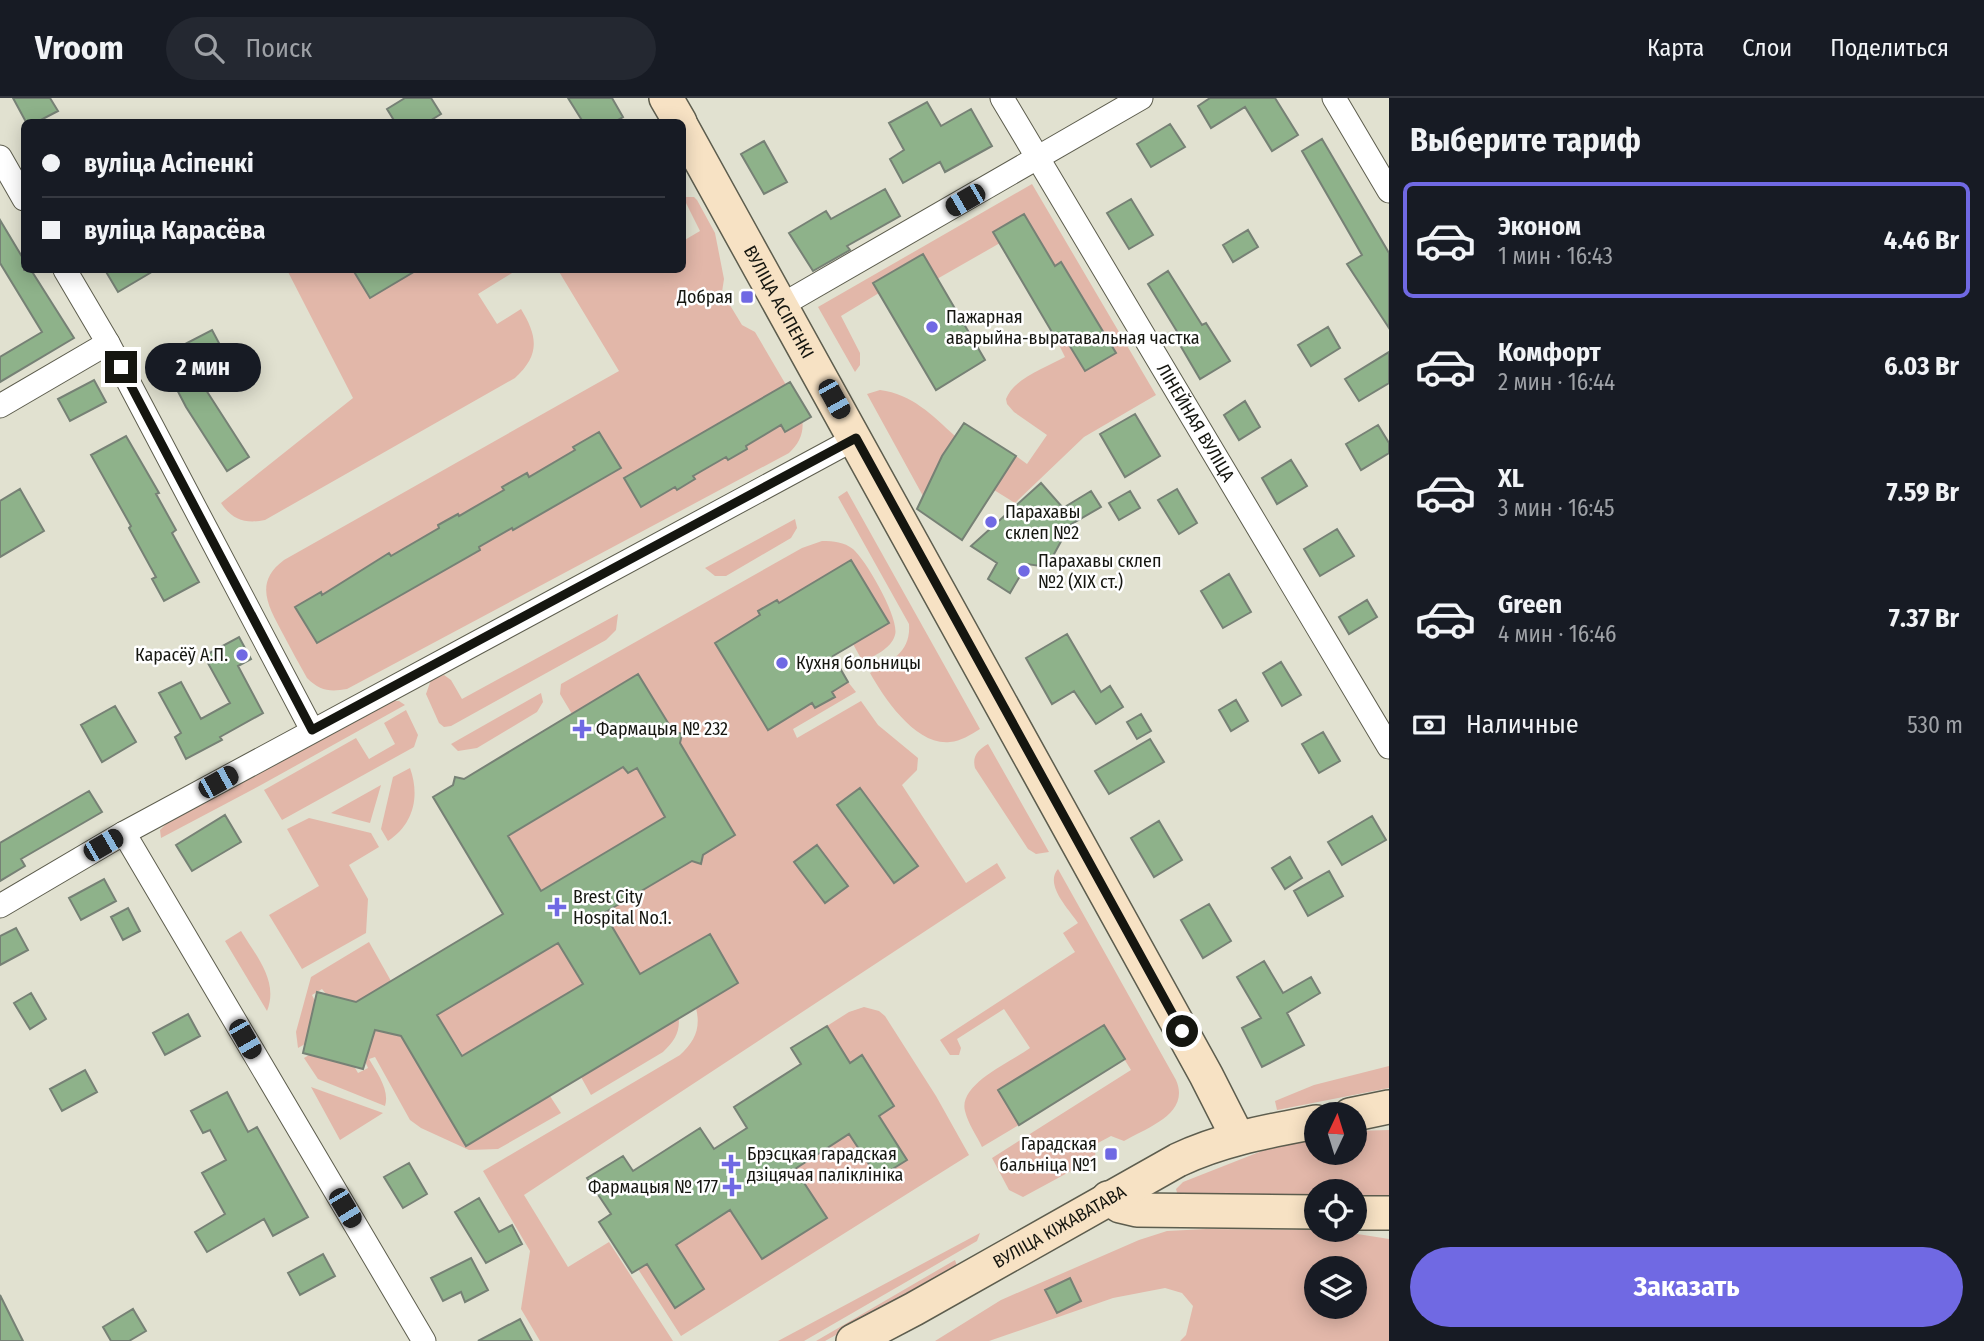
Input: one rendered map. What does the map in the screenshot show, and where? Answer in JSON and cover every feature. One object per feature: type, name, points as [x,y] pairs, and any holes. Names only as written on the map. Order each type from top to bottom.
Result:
[{"type":"main road","points":[[666,98],[678,119]]},
{"type":"main road","name":"ВУЛІЦА АСІПЕНКІ","points":[[686,134],[1206,1074],[1238,1138]]},
{"type":"main road","points":[[1367,1112],[1389,1107]]},
{"type":"main road","name":"ВУЛІЦА КІЖАВАТАВА","points":[[853,1341],[1203,1148],[1304,1124]]},
{"type":"main road","points":[[1108,1198],[1120,1206],[1137,1210],[1304,1212]]},
{"type":"main road","points":[[1367,1213],[1389,1213]]},
{"type":"street","name":"ЛІНЕЙНАЯ ВУЛІЦА","points":[[1002,98],[1389,747]]},
{"type":"street","points":[[782,305],[1141,98]]},
{"type":"street","points":[[1334,98],[1389,191]]},
{"type":"street","points":[[0,157],[21,194]]},
{"type":"street","points":[[67,273],[108,343],[312,730]]},
{"type":"street","points":[[0,406],[108,343]]},
{"type":"street","points":[[0,906],[124,833],[312,730],[856,438]]},
{"type":"street","points":[[124,833],[424,1341]]},
{"type":"shaded area","points":[[1032,184],[1156,395],[1084,437],[1015,503],[994,490],[1016,456],[1027,464],[1047,435],[1014,412],[1006,399],[1023,379],[1065,357],[1056,339],[1093,317],[1061,263],[1055,266],[1024,214],[993,232],[1000,243],[937,279],[922,254],[873,283],[879,293],[841,316],[860,353],[860,365],[855,372],[818,307]]},
{"type":"shaded area","points":[[686,197],[694,197],[697,200],[715,233],[724,279],[722,292],[742,325],[755,332],[799,407],[802,432],[794,448],[347,689],[325,690],[316,686],[307,678],[269,605],[266,586],[274,569],[284,560],[619,371],[560,273],[686,273],[686,239],[700,231],[686,203]]},
{"type":"shaded area","points":[[289,273],[512,273],[478,294],[497,324],[521,309],[531,328],[534,345],[532,353],[523,370],[515,378],[265,520],[240,519],[221,503],[353,398]]},
{"type":"shaded area","points":[[880,390],[912,401],[955,436],[923,496],[867,394]]},
{"type":"shaded area","points":[[847,491],[980,729],[965,737],[950,742],[937,741],[913,729],[892,707],[870,673],[893,659],[903,648],[909,634],[909,624],[838,497]]},
{"type":"shaded area","points":[[795,519],[797,528],[791,538],[726,576],[715,576],[705,568]]},
{"type":"shaded area","points":[[822,541],[839,542],[853,549],[873,577],[895,627],[893,640],[886,648],[863,662],[853,644],[889,623],[851,560],[779,603],[777,600],[758,611],[760,615],[715,643],[768,730],[812,703],[816,708],[834,697],[832,692],[848,682],[856,692],[793,729],[797,738],[861,701],[878,725],[918,758],[917,770],[902,785],[966,883],[997,863],[1006,878],[524,1195],[568,1267],[609,1242],[673,1341],[540,1341],[521,1309],[530,1251],[483,1171],[680,1055],[696,1034],[696,1008],[738,983],[709,934],[640,974],[604,913],[692,861],[700,864],[703,855],[735,835],[680,743],[682,734],[673,731],[639,675],[572,714],[560,694],[561,684],[802,548]]},
{"type":"shaded area","points":[[618,614],[616,630],[606,640],[451,726],[444,727],[439,723],[426,694],[431,680],[444,675],[451,680],[462,699]]},
{"type":"shaded area","points":[[541,693],[543,702],[537,712],[477,748],[458,751],[451,744]]},
{"type":"shaded area","points":[[394,701],[405,705],[161,838],[160,830],[166,824]]},
{"type":"shaded area","points":[[406,710],[418,735],[414,747],[282,820],[264,790],[356,738],[369,759],[395,744],[384,723]]},
{"type":"shaded area","points":[[988,744],[1049,852],[1036,854],[1028,849],[975,768],[974,760],[977,754]]},
{"type":"shaded area","points":[[623,767],[628,773],[637,768],[665,817],[540,891],[507,837]]},
{"type":"shaded area","points":[[410,768],[414,789],[412,809],[404,826],[388,841],[381,829],[393,777]]},
{"type":"shaded area","points":[[381,785],[370,823],[331,813]]},
{"type":"shaded area","points":[[309,818],[371,833],[379,847],[349,865],[368,899],[366,933],[302,969],[269,915],[319,886],[287,829]]},
{"type":"shaded area","points":[[1058,869],[1176,1080],[1179,1092],[1172,1111],[1154,1125],[1124,1141],[1111,1136],[1096,1144],[1095,1158],[1023,1197],[1009,1190],[992,1158],[1131,1070],[1103,1025],[998,1090],[1019,1125],[982,1147],[970,1125],[965,1101],[977,1083],[1030,1048],[1004,1009],[957,1039],[961,1048],[959,1055],[950,1055],[940,1040],[1075,952],[1063,933],[1078,923],[1056,889],[1054,875]]},
{"type":"shaded area","points":[[241,931],[268,979],[270,1000],[267,1011],[225,941]]},
{"type":"shaded area","points":[[369,942],[391,981],[374,991],[381,1003],[374,1006],[326,994],[322,989],[312,995],[315,1001],[305,1044],[298,1048],[296,1032],[311,977]]},
{"type":"shaded area","points":[[558,943],[583,984],[463,1055],[437,1015]]},
{"type":"shaded area","points":[[655,997],[677,1009],[678,1028],[672,1042],[663,1052],[591,1095],[581,1077],[670,1024]]},
{"type":"shaded area","points":[[864,1007],[879,1011],[885,1016],[936,1096],[969,1155],[681,1336],[638,1269],[647,1263],[675,1308],[704,1289],[676,1245],[730,1210],[762,1259],[826,1218],[795,1169],[847,1135],[850,1134],[878,1178],[907,1160],[879,1115],[894,1105],[862,1056],[850,1063],[827,1026],[849,1012]]},
{"type":"shaded area","points":[[379,1017],[401,1036],[466,1145],[550,1096],[561,1113],[498,1149],[469,1150],[421,1128],[410,1120],[375,1057],[369,1059],[384,1088],[385,1106],[318,1079],[304,1058],[309,1055],[354,1066],[358,1073],[368,1068],[365,1061]]},
{"type":"shaded area","points":[[1389,1066],[1389,1088],[1318,1102],[1304,1102],[1304,1105],[1277,1110],[1275,1101],[1314,1085]]},
{"type":"shaded area","points":[[311,1087],[383,1113],[340,1140]]},
{"type":"shaded area","points":[[1389,1130],[1389,1200],[1367,1200],[1367,1179],[1304,1179],[1304,1200],[1178,1196],[1176,1189],[1183,1182],[1272,1147],[1304,1139],[1304,1166],[1367,1166],[1367,1131]]},
{"type":"shaded area","points":[[1206,1229],[1304,1230],[1304,1242],[1367,1242],[1367,1236],[1389,1239],[1389,1341],[1180,1341],[1186,1335],[1193,1306],[1182,1293],[1165,1288],[1113,1298],[989,1341],[935,1341],[1001,1300],[1139,1240],[1167,1231]]},
{"type":"shaded area","points":[[980,1233],[977,1241],[804,1341],[778,1341]]},
{"type":"shaded area","points":[[955,1260],[957,1266],[825,1341],[816,1341]]},
{"type":"building","points":[[13,98],[50,98],[58,111],[43,119],[24,119]]},
{"type":"building","points":[[405,98],[431,98],[441,114],[433,119],[393,119],[387,109]]},
{"type":"building","points":[[568,98],[612,98],[623,117],[619,119],[581,119]]},
{"type":"building","points":[[1210,98],[1275,98],[1298,135],[1272,151],[1245,107],[1211,128],[1198,106]]},
{"type":"building","points":[[927,102],[941,126],[971,109],[992,146],[945,172],[940,162],[903,183],[890,159],[904,150],[889,123]]},
{"type":"building","points":[[1170,124],[1185,147],[1151,167],[1137,144]]},
{"type":"building","points":[[1322,139],[1389,253],[1389,328],[1347,264],[1362,255],[1302,151]]},
{"type":"building","points":[[764,141],[787,182],[764,194],[741,154]]},
{"type":"building","points":[[885,189],[900,216],[847,246],[850,250],[813,271],[789,233],[826,211],[831,219]]},
{"type":"building","points":[[1131,199],[1153,235],[1129,249],[1107,213]]},
{"type":"building","points":[[1024,214],[1055,266],[1061,262],[1116,353],[1085,371],[1063,335],[1056,339],[993,232]]},
{"type":"building","points":[[0,220],[21,255],[21,273],[33,273],[74,338],[0,382],[0,357],[42,332],[0,263]]},
{"type":"building","points":[[1248,230],[1258,247],[1233,262],[1223,245]]},
{"type":"building","name":"Пажарная аварыйна-выратавальная частка","points":[[923,254],[985,360],[936,390],[873,283]]},
{"type":"building","points":[[1168,271],[1202,325],[1206,323],[1230,361],[1200,379],[1177,340],[1181,338],[1148,284]]},
{"type":"building","points":[[107,273],[150,273],[118,292]]},
{"type":"building","points":[[355,273],[412,273],[370,298]]},
{"type":"building","points":[[1328,327],[1340,348],[1311,366],[1298,345]]},
{"type":"building","points":[[212,330],[228,360],[197,376],[249,457],[227,471],[186,407],[160,357]]},
{"type":"building","points":[[1389,352],[1389,383],[1359,401],[1345,379]]},
{"type":"building","points":[[94,380],[106,402],[70,421],[58,399]]},
{"type":"building","points":[[790,382],[811,417],[785,432],[781,425],[746,446],[747,449],[728,460],[726,457],[693,476],[695,479],[677,490],[675,487],[641,507],[624,478]]},
{"type":"building","points":[[1245,401],[1260,427],[1239,440],[1224,415]]},
{"type":"building","points":[[1135,414],[1160,456],[1125,477],[1100,434]]},
{"type":"building","points":[[964,423],[1016,456],[962,540],[917,509],[942,456]]},
{"type":"building","points":[[1378,425],[1389,443],[1389,453],[1361,470],[1346,444]]},
{"type":"building","points":[[599,432],[621,468],[513,530],[512,528],[479,547],[480,550],[317,643],[295,607],[321,592],[322,595],[389,553],[391,556],[439,528],[438,525],[504,490],[502,487],[527,473],[529,477],[575,450],[573,447]]},
{"type":"building","points":[[126,436],[159,493],[156,494],[176,530],[172,533],[199,582],[164,601],[152,579],[156,577],[129,528],[131,526],[91,455]]},
{"type":"building","points":[[1291,460],[1307,486],[1277,504],[1262,478]]},
{"type":"building","points":[[1041,483],[1063,508],[1091,491],[1101,507],[1070,525],[1047,567],[1027,564],[1010,593],[988,579],[997,563],[971,546]]},
{"type":"building","points":[[20,489],[44,531],[0,557],[0,501]]},
{"type":"building","points":[[1177,489],[1197,523],[1179,534],[1158,500]]},
{"type":"building","points":[[1130,491],[1140,508],[1119,520],[1109,503]]},
{"type":"building","points":[[1337,529],[1354,556],[1320,576],[1304,549]]},
{"type":"building","name":"Кухня больницы","points":[[851,560],[889,623],[833,656],[848,682],[832,692],[835,697],[815,708],[812,703],[768,730],[715,643],[760,615],[758,611],[777,600],[779,603]]},
{"type":"building","points":[[1229,574],[1251,612],[1223,628],[1201,591]]},
{"type":"building","points":[[1367,600],[1377,617],[1349,634],[1339,617]]},
{"type":"building","points":[[1067,634],[1101,692],[1110,686],[1123,707],[1096,724],[1074,691],[1052,704],[1026,658]]},
{"type":"building","points":[[239,637],[251,659],[238,666],[263,713],[220,737],[222,740],[186,759],[175,737],[181,733],[159,693],[181,682],[201,719],[230,703],[204,656]]},
{"type":"building","points":[[1281,662],[1301,695],[1282,706],[1263,673]]},
{"type":"building","name":"Brest City Hospital No.1.","points":[[638,674],[673,731],[682,734],[680,743],[735,835],[703,855],[701,864],[692,861],[604,913],[640,974],[710,934],[738,983],[466,1146],[401,1036],[375,1030],[363,1069],[303,1053],[317,992],[356,1002],[503,914],[433,797],[453,785],[455,777],[464,779]],"holes":[[[623,767],[628,773],[637,768],[665,817],[541,891],[508,836]],[[558,943],[583,984],[462,1056],[437,1015]]]},
{"type":"building","points":[[1236,700],[1248,721],[1231,731],[1219,710]]},
{"type":"building","points":[[115,706],[136,742],[102,762],[81,725]]},
{"type":"building","points":[[1141,714],[1151,731],[1137,739],[1127,722]]},
{"type":"building","points":[[1323,732],[1340,761],[1319,773],[1302,744]]},
{"type":"building","points":[[1150,739],[1164,762],[1109,794],[1095,771]]},
{"type":"building","points":[[860,788],[918,866],[894,883],[837,805]]},
{"type":"building","points":[[89,791],[102,812],[21,859],[25,866],[0,881],[0,843]]},
{"type":"building","points":[[225,815],[241,842],[192,871],[176,845]]},
{"type":"building","points":[[1372,816],[1386,840],[1342,865],[1328,842]]},
{"type":"building","points":[[1159,821],[1182,860],[1154,877],[1131,838]]},
{"type":"building","points":[[817,845],[848,886],[825,903],[794,862]]},
{"type":"building","points":[[1290,857],[1302,878],[1285,889],[1272,868]]},
{"type":"building","points":[[1329,871],[1343,896],[1308,916],[1294,891]]},
{"type":"building","points":[[104,879],[116,901],[81,920],[69,898]]},
{"type":"building","points":[[1209,904],[1231,941],[1203,958],[1181,920]]},
{"type":"building","points":[[128,908],[140,931],[123,940],[111,917]]},
{"type":"building","points":[[16,928],[28,950],[0,965],[0,936]]},
{"type":"building","points":[[1264,961],[1283,993],[1311,977],[1320,993],[1287,1013],[1304,1045],[1262,1067],[1242,1028],[1261,1018],[1237,977]]},
{"type":"building","points":[[31,993],[46,1019],[30,1029],[14,1003]]},
{"type":"building","points":[[188,1014],[200,1036],[165,1055],[153,1033]]},
{"type":"building","points":[[1104,1025],[1125,1059],[1019,1125],[998,1090]]},
{"type":"building","name":"Брэсцкая гарадская дзіцячая паліклініка","points":[[827,1026],[850,1063],[862,1055],[894,1106],[879,1116],[907,1160],[878,1178],[849,1134],[795,1169],[827,1218],[762,1259],[730,1210],[676,1245],[704,1289],[675,1308],[647,1264],[632,1273],[599,1222],[611,1214],[587,1178],[623,1156],[633,1171],[700,1128],[714,1149],[747,1128],[734,1107],[801,1064],[791,1048]]},
{"type":"building","points":[[85,1070],[97,1092],[62,1111],[50,1089]]},
{"type":"building","points":[[227,1092],[248,1132],[257,1127],[308,1217],[273,1236],[264,1219],[207,1252],[195,1232],[225,1214],[202,1173],[226,1160],[210,1130],[203,1133],[191,1111]]},
{"type":"building","points":[[409,1163],[427,1194],[403,1208],[384,1177]]},
{"type":"building","points":[[479,1198],[499,1232],[512,1225],[522,1244],[486,1263],[455,1212]]},
{"type":"building","points":[[323,1254],[335,1276],[300,1295],[288,1273]]},
{"type":"building","points":[[471,1258],[488,1290],[465,1302],[461,1292],[443,1301],[431,1278]]},
{"type":"building","points":[[1070,1278],[1081,1301],[1057,1313],[1045,1290]]},
{"type":"building","points":[[0,1295],[23,1341],[0,1341]]},
{"type":"building","points":[[133,1309],[146,1331],[129,1341],[111,1341],[103,1327]]},
{"type":"building","points":[[520,1319],[532,1341],[478,1341]]},
{"type":"place","name":"Добрая","points":[[747,297]]},
{"type":"place","name":"Пажарная аварыйна-выратавальная частка","points":[[932,327]]},
{"type":"place","name":"Парахавы склеп №2","points":[[991,522]]},
{"type":"place","name":"Парахавы склеп №2 (XIX ст.)","points":[[1024,571]]},
{"type":"place","name":"Карасёў А.П.","points":[[242,655]]},
{"type":"place","name":"Кухня больницы","points":[[782,663]]},
{"type":"place","name":"Фармацыя № 232","points":[[582,729]]},
{"type":"place","name":"Brest City Hospital No.1.","points":[[557,907]]},
{"type":"place","name":"Гарадская бальніца №1","points":[[1111,1154]]},
{"type":"place","name":"Брэсцкая гарадская дзіцячая паліклініка","points":[[731,1164]]},
{"type":"place","name":"Фармацыя № 177","points":[[732,1187]]},
{"type":"route","points":[[121,367],[312,730],[856,438],[1182,1031]]}]
